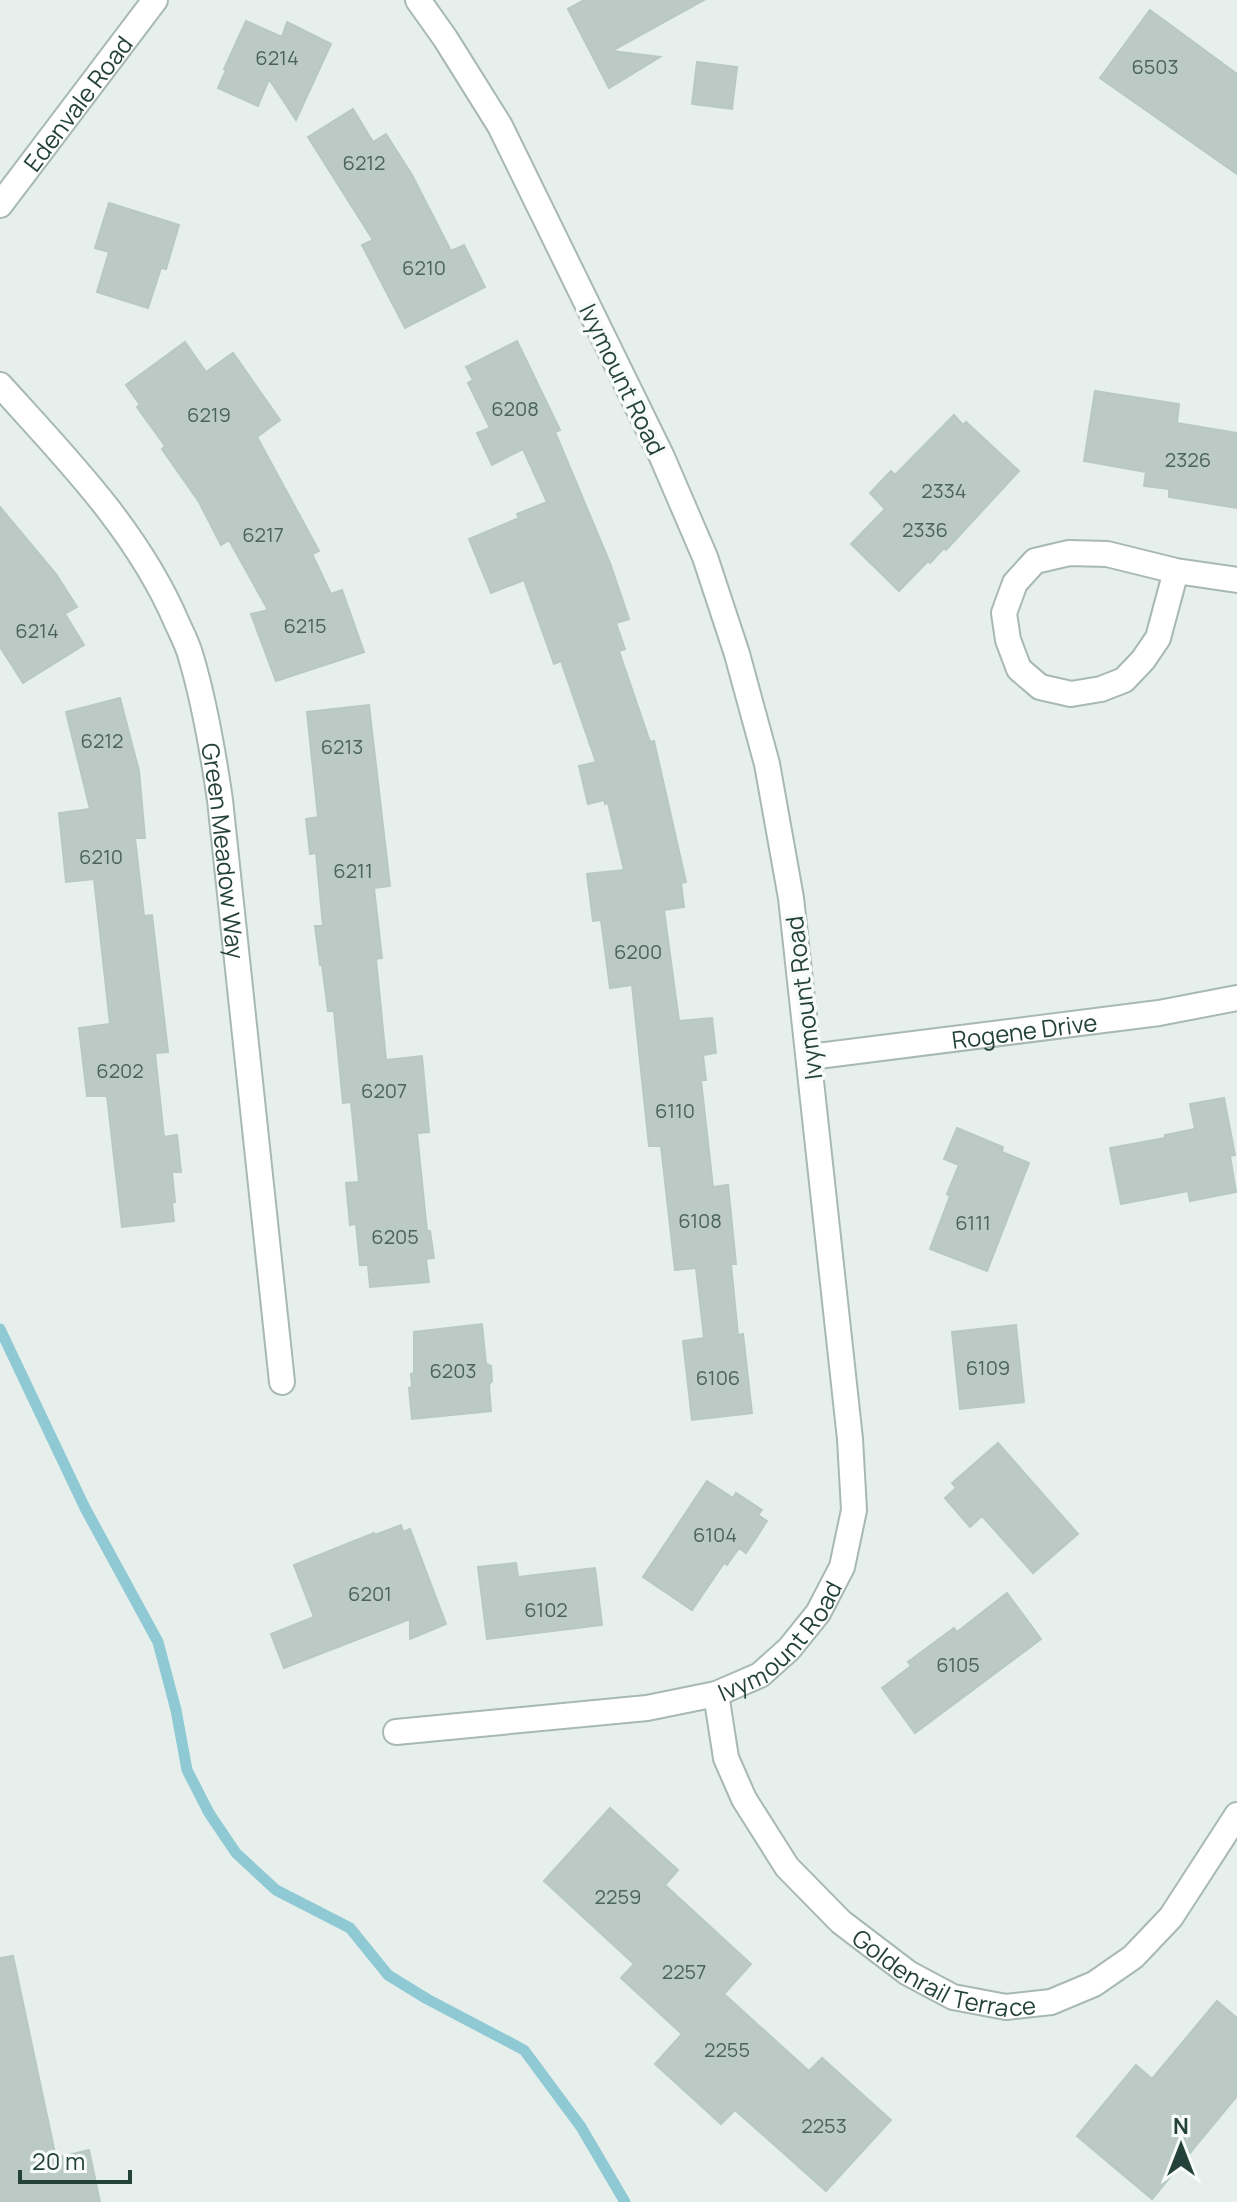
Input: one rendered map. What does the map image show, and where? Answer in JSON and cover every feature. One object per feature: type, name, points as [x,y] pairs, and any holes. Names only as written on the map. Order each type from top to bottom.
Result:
[{"type":"street","name":"Edenvale Road","points":[[0,205],[155,0]]},
{"type":"street","name":"Ivymount Road","points":[[396,1732],[647,1708],[716,1694],[760,1675],[789,1649],[818,1613],[842,1567],[854,1510],[850,1439],[791,898],[767,764],[737,654],[705,557],[662,457],[500,126],[418,0]]},
{"type":"street","name":"Green Meadow Way","points":[[0,385],[79,473],[136,545],[168,601],[191,654],[209,730],[220,800],[282,1382]]},
{"type":"street","points":[[1176,571],[1158,638],[1124,680],[1101,689],[1071,694],[1040,687],[1019,669],[1008,640],[1004,613],[1015,583],[1035,561],[1069,553],[1107,554],[1176,571],[1237,580]]},
{"type":"street","name":"Rogene Drive","points":[[810,1057],[1159,1013],[1237,998]]},
{"type":"street","name":"Goldenrail Terrace","points":[[716,1694],[726,1758],[744,1799],[787,1867],[841,1922],[908,1973],[953,1997],[1006,2007],[1051,2002],[1094,1984],[1133,1957],[1171,1917],[1237,1815]]},
{"type":"building","points":[[584,0],[704,0],[612,51],[660,57],[609,88],[568,9]]},
{"type":"building","points":[[1150,10],[1237,74],[1237,174],[1100,78]]},
{"type":"building","points":[[246,21],[282,37],[287,22],[331,44],[296,120],[269,79],[258,106],[218,88]]},
{"type":"building","points":[[697,62],[737,67],[732,109],[692,104]]},
{"type":"building","points":[[353,109],[373,142],[386,134],[412,175],[451,251],[464,245],[485,287],[405,328],[362,245],[373,240],[308,137]]},
{"type":"building","points":[[109,203],[179,225],[166,269],[161,268],[148,308],[97,292],[109,252],[95,248]]},
{"type":"building","points":[[517,341],[560,430],[555,432],[610,563],[629,619],[616,623],[625,649],[619,651],[650,742],[654,741],[686,882],[681,883],[684,907],[664,910],[679,1021],[712,1018],[716,1053],[703,1055],[706,1080],[701,1080],[713,1187],[728,1185],[736,1264],[731,1264],[738,1335],[743,1334],[752,1413],[692,1420],[683,1341],[704,1338],[696,1268],[675,1270],[661,1146],[649,1146],[632,985],[610,988],[601,920],[593,921],[587,874],[624,870],[608,803],[605,804],[604,800],[588,804],[579,766],[596,762],[561,661],[554,664],[524,580],[491,593],[469,539],[519,518],[517,514],[547,502],[523,449],[492,465],[477,433],[490,428],[468,383],[473,380],[466,367]]},
{"type":"building","points":[[185,342],[206,372],[233,353],[280,420],[257,437],[319,551],[312,554],[331,594],[342,590],[364,652],[276,681],[251,614],[268,610],[229,540],[221,545],[199,502],[162,449],[165,446],[137,407],[140,405],[126,385]]},
{"type":"building","points":[[1095,391],[1179,404],[1177,423],[1237,433],[1237,508],[1169,497],[1169,489],[1144,486],[1146,472],[1084,461]]},
{"type":"building","points":[[954,415],[963,425],[966,422],[1019,471],[946,550],[944,548],[930,563],[928,561],[899,591],[851,544],[885,509],[870,493],[891,471],[895,475]]},
{"type":"building","points":[[0,507],[56,574],[77,607],[65,614],[84,645],[23,683],[0,647]]},
{"type":"building","points":[[120,698],[139,771],[145,838],[135,838],[144,916],[152,915],[168,1052],[155,1053],[164,1137],[177,1135],[181,1172],[172,1172],[174,1221],[122,1227],[107,1096],[87,1096],[79,1028],[110,1024],[94,879],[66,882],[59,813],[90,809],[66,712]]},
{"type":"building","points":[[369,705],[390,886],[374,888],[382,958],[376,959],[386,1060],[422,1056],[429,1132],[417,1133],[427,1231],[430,1231],[434,1258],[426,1259],[429,1282],[370,1287],[368,1265],[360,1265],[356,1224],[350,1225],[346,1183],[359,1182],[351,1102],[343,1103],[334,1011],[328,1011],[320,965],[315,926],[323,926],[316,853],[310,854],[306,819],[318,817],[307,712]]},
{"type":"building","points":[[1224,1098],[1235,1155],[1230,1156],[1236,1192],[1190,1201],[1188,1191],[1121,1204],[1110,1148],[1195,1129],[1190,1104]]},
{"type":"building","points":[[957,1128],[1003,1147],[1002,1152],[1029,1163],[987,1271],[930,1249],[959,1165],[944,1159]]},
{"type":"building","points":[[482,1324],[486,1364],[491,1366],[491,1411],[412,1419],[409,1388],[412,1387],[411,1374],[414,1373],[414,1332]]},
{"type":"building","points":[[1016,1325],[1024,1402],[960,1409],[952,1332]]},
{"type":"building","points":[[998,1443],[1078,1534],[1033,1573],[982,1516],[970,1527],[945,1498],[956,1488],[952,1483]]},
{"type":"building","points":[[707,1481],[733,1498],[736,1493],[762,1510],[758,1515],[767,1521],[746,1553],[739,1548],[727,1565],[724,1563],[692,1610],[643,1577]]},
{"type":"building","points":[[401,1525],[403,1532],[410,1529],[446,1624],[410,1639],[410,1619],[284,1668],[271,1634],[314,1617],[294,1565]]},
{"type":"building","points":[[516,1563],[518,1577],[595,1568],[602,1625],[487,1639],[478,1567]]},
{"type":"building","points":[[1007,1593],[1041,1639],[915,1733],[882,1688],[911,1666],[908,1662],[954,1628],[957,1632]]},
{"type":"building","points":[[610,1808],[678,1870],[665,1885],[751,1964],[724,1994],[809,2071],[822,2058],[891,2120],[826,2191],[735,2110],[721,2124],[655,2064],[682,2034],[621,1978],[634,1964],[544,1881]]},
{"type":"building","points":[[13,1956],[56,2158],[89,2150],[100,2202],[0,2202],[0,1958]]},
{"type":"building","points":[[1217,2001],[1237,2018],[1237,2096],[1152,2199],[1077,2136],[1136,2065],[1152,2079]]},
{"type":"waterway","points":[[0,1329],[85,1508],[158,1642],[176,1710],[187,1770],[209,1813],[236,1853],[276,1890],[350,1928],[388,1975],[524,2050],[581,2127],[625,2202]]}]
